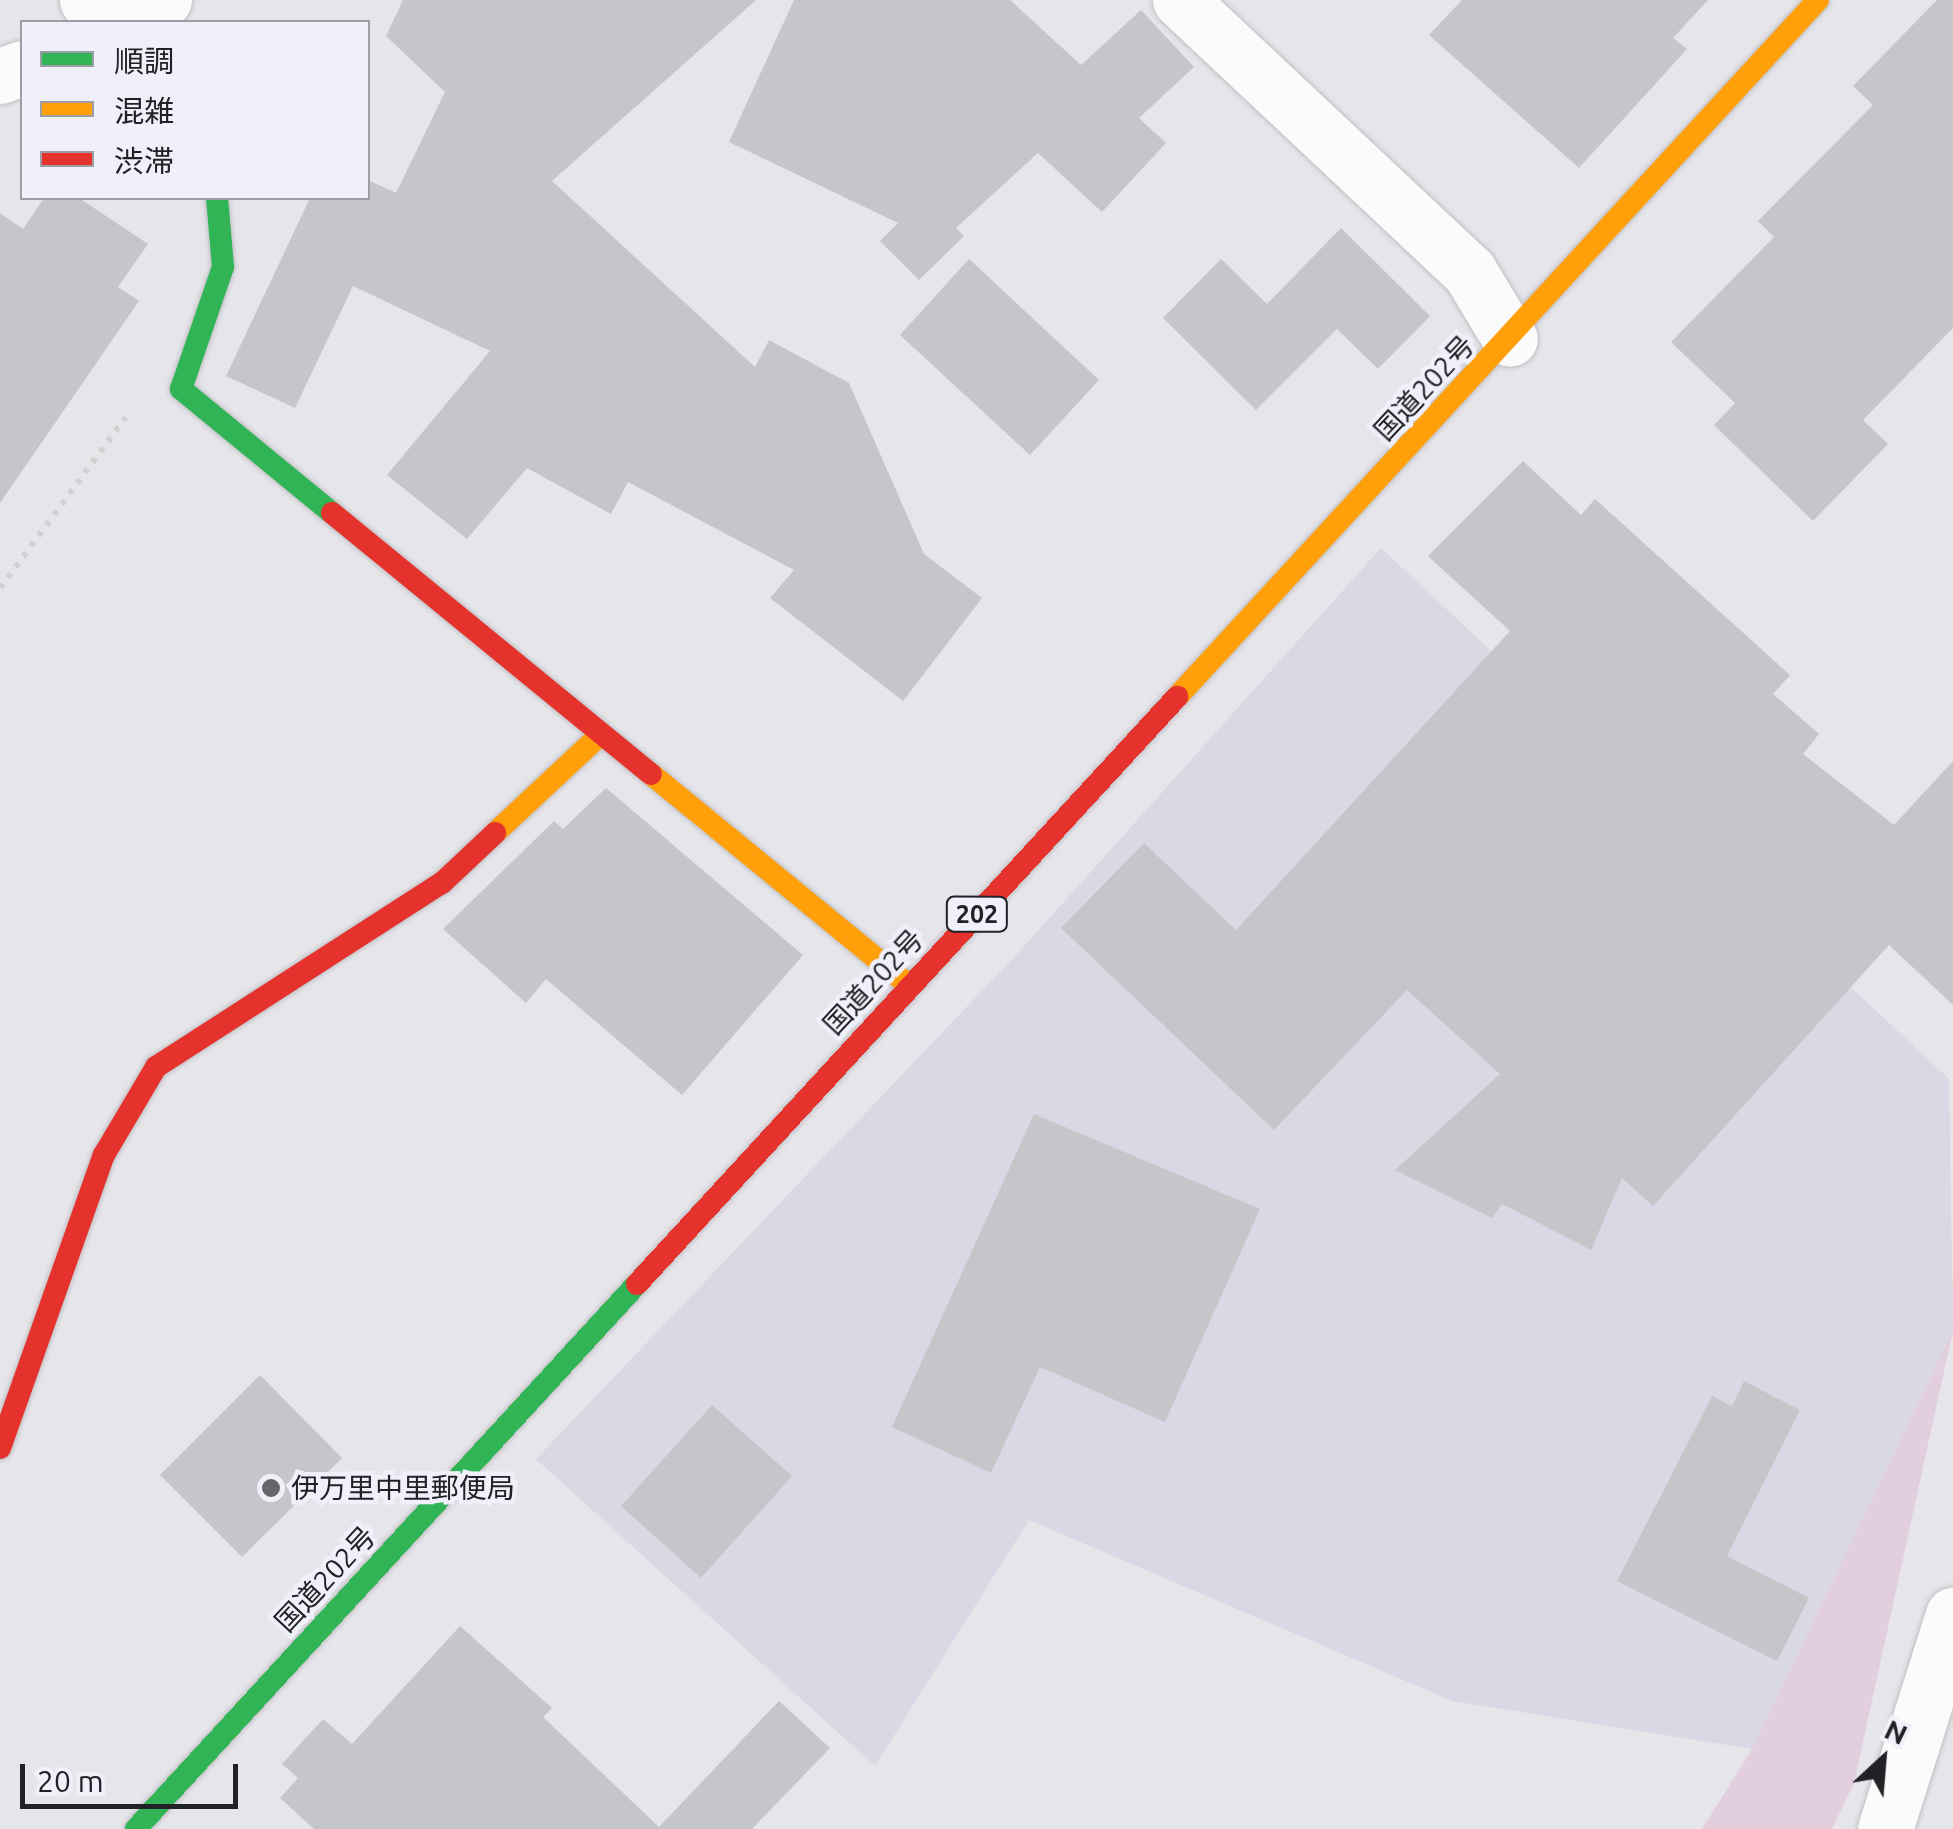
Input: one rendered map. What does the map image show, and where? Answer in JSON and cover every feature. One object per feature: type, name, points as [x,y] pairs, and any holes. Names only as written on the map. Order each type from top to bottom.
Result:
[{"type":"main road","name":"国道202号","points":[[136,1829],[1818,0]]},
{"type":"main road","points":[[217,200],[223,267],[181,389],[910,986]]},
{"type":"main road","points":[[0,1448],[12,1390],[104,1155],[156,1067],[442,883],[600,736]]},
{"type":"street","points":[[135,20],[164,0]]},
{"type":"street","points":[[1180,0],[1469,271],[1510,339]]},
{"type":"street","points":[[1885,1829],[1953,1615]]},
{"type":"path","points":[[0,588],[141,396],[181,389]]},
{"type":"shaded area","points":[[1381,548],[1949,1079],[1953,1330],[1752,1749],[1452,1701],[1029,1520],[875,1766],[536,1459],[1018,953]]},
{"type":"shaded area","points":[[1953,1330],[1854,1783],[1832,1829],[1702,1829],[1752,1749]]},
{"type":"building","points":[[403,0],[756,0],[552,181],[755,367],[769,340],[849,383],[924,554],[982,598],[903,701],[770,598],[794,570],[628,482],[611,514],[527,468],[467,539],[387,475],[490,351],[353,286],[295,408],[226,376],[309,200],[370,200],[370,181],[396,193],[445,92],[386,36]]},
{"type":"building","points":[[794,0],[1010,0],[1081,65],[1141,10],[1194,67],[1139,118],[1166,143],[1102,212],[1038,153],[956,228],[964,236],[919,280],[880,241],[898,223],[729,142]]},
{"type":"building","points":[[1462,0],[1708,0],[1673,38],[1687,49],[1579,168],[1429,35]]},
{"type":"building","points":[[1937,0],[1953,0],[1953,328],[1863,420],[1888,444],[1813,521],[1714,425],[1735,403],[1671,342],[1774,237],[1758,221],[1873,105],[1853,86]]},
{"type":"building","points":[[43,200],[82,200],[148,244],[118,287],[139,301],[0,503],[0,213],[23,229]]},
{"type":"building","points":[[1341,228],[1430,316],[1378,369],[1337,329],[1256,410],[1163,318],[1221,259],[1267,304]]},
{"type":"building","points":[[969,259],[1099,380],[1030,455],[900,335]]},
{"type":"building","points":[[1523,461],[1581,515],[1595,499],[1790,675],[1773,694],[1819,734],[1803,754],[1894,825],[1953,761],[1953,1005],[1889,945],[1653,1206],[1622,1178],[1591,1250],[1502,1204],[1492,1218],[1395,1170],[1500,1074],[1407,990],[1274,1130],[1061,928],[1144,843],[1236,930],[1510,631],[1428,556]]},
{"type":"building","points":[[606,788],[803,955],[682,1095],[546,979],[526,1003],[443,929],[554,821],[563,829]]},
{"type":"building","points":[[1034,1114],[1260,1209],[1165,1422],[1040,1367],[991,1473],[892,1427]]},
{"type":"building","points":[[260,1375],[342,1458],[242,1557],[160,1475]]},
{"type":"building","points":[[1744,1381],[1800,1410],[1727,1556],[1809,1598],[1777,1661],[1617,1581],[1712,1396],[1732,1406]]},
{"type":"building","points":[[712,1405],[792,1476],[701,1578],[621,1506]]},
{"type":"building","points":[[460,1626],[552,1708],[543,1717],[659,1827],[779,1701],[830,1748],[752,1829],[314,1829],[280,1798],[298,1778],[282,1764],[323,1719],[352,1744]]},
{"type":"traffic: fast","points":[[217,200],[223,267],[181,389],[332,513]]},
{"type":"traffic: fast","points":[[136,1829],[637,1284]]},
{"type":"traffic: slow","points":[[1177,697],[1818,0]]},
{"type":"traffic: slow","points":[[495,833],[600,735]]},
{"type":"traffic: slow","points":[[651,774],[910,986]]},
{"type":"traffic: jam","points":[[332,513],[651,774]]},
{"type":"traffic: jam","points":[[637,1284],[1177,697]]},
{"type":"traffic: jam","points":[[0,1448],[104,1155],[156,1067],[442,883],[495,833]]},
{"type":"place","name":"伊万里中里郵便局","points":[[271,1488]]}]
